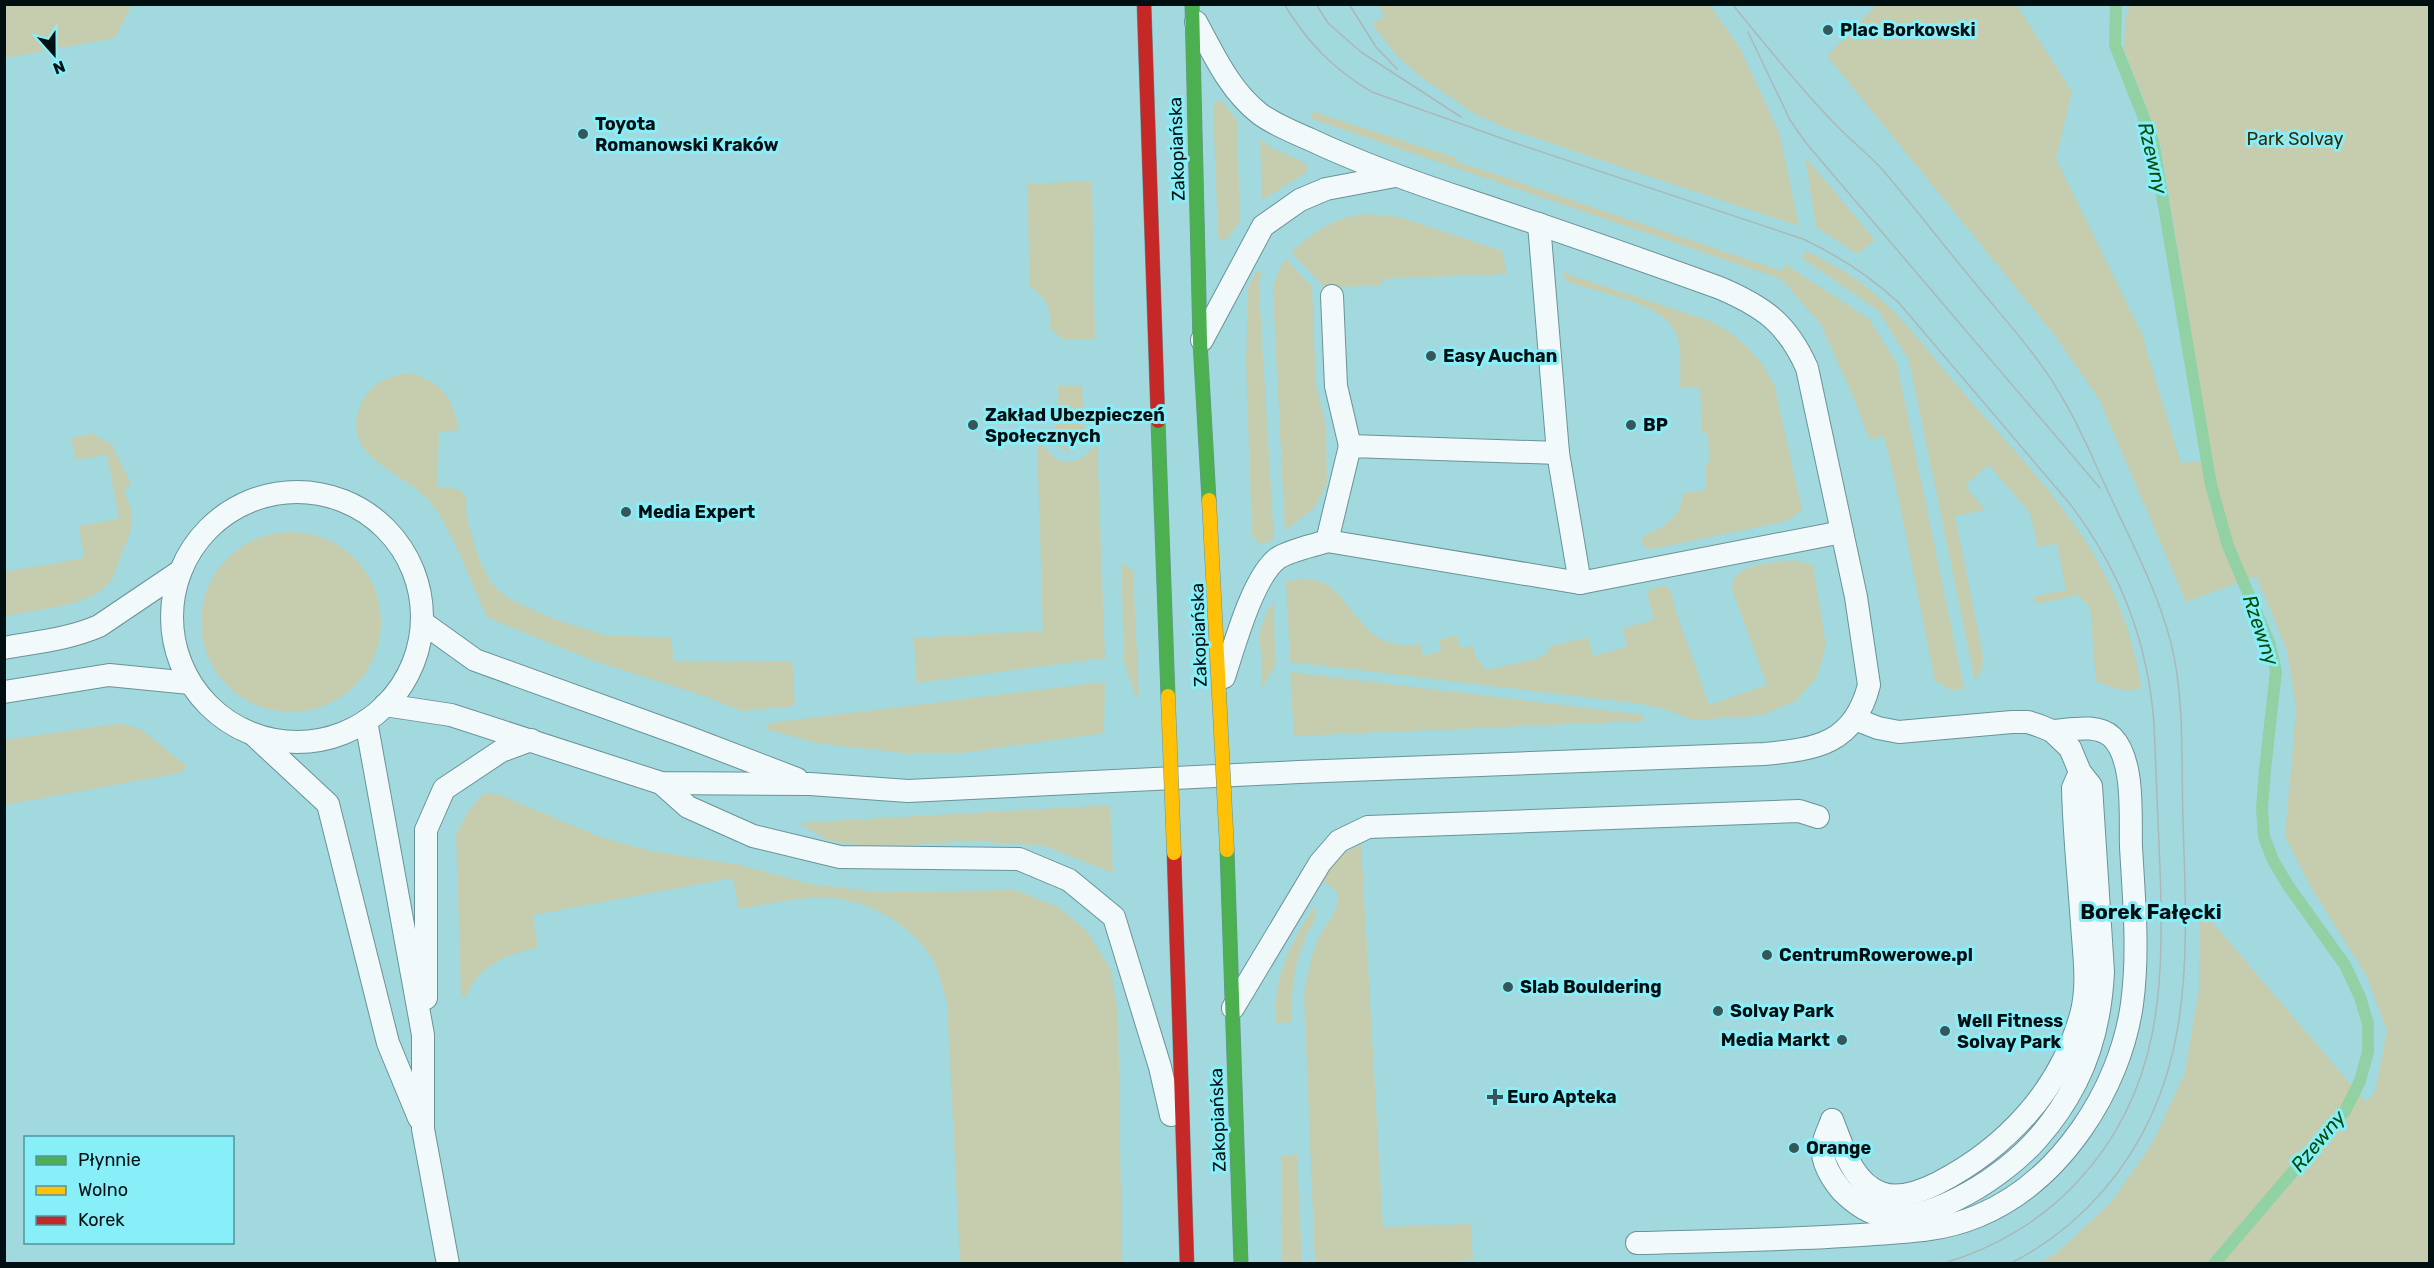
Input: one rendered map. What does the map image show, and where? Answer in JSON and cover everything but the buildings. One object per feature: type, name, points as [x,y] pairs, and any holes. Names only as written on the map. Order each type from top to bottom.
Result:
[{"type":"main road","name":"Zakopiańska","points":[[1144,4],[1187,1263]]},
{"type":"main road","name":"Zakopiańska","points":[[1192,10],[1200,342],[1227,850],[1240,1263]]},
{"type":"lane","points":[[385,705],[451,715],[661,783],[810,784],[909,791],[1299,772],[1764,754],[1812,749],[1832,740],[1855,718],[1866,699],[1869,685],[1868,670],[1842,532],[1807,368],[1799,349],[1779,322],[1748,300],[1720,288],[1396,176],[1344,155],[1261,115],[1246,101],[1226,76],[1192,10]]},
{"type":"lane","points":[[1200,342],[1263,226],[1300,200],[1326,189],[1396,176]]},
{"type":"lane","points":[[1539,224],[1558,453],[1580,583]]},
{"type":"lane","points":[[1327,541],[1350,446],[1336,386],[1332,296]]},
{"type":"lane","points":[[1350,446],[1558,453]]},
{"type":"lane","points":[[253,734],[282,741],[311,740],[339,734],[366,721],[385,705],[404,681],[417,652],[422,622],[420,596],[413,571],[401,548],[385,528],[365,512],[342,500],[316,493],[287,492],[257,498],[230,511],[207,529],[191,550],[179,572],[172,601],[172,629],[178,657],[190,683],[218,714],[253,734],[328,804],[388,1043],[423,1129]]},
{"type":"lane","points":[[1219,693],[1247,610],[1268,568],[1280,557],[1327,541],[1580,583],[1842,532]]},
{"type":"lane","points":[[4,648],[66,638],[99,626],[179,572]]},
{"type":"lane","points":[[422,622],[474,660],[810,784]]},
{"type":"lane","points":[[4,692],[109,675],[190,683]]},
{"type":"lane","points":[[1637,1243],[1818,1238],[1938,1230],[1980,1216],[2014,1196],[2066,1151],[2086,1125],[2119,1054],[2132,1007],[2135,940],[2129,785],[2123,754],[2110,735],[2099,730],[2052,731],[2028,722],[1899,732],[1878,728],[1855,718]]},
{"type":"lane","points":[[366,721],[423,1035]]},
{"type":"lane","points":[[2052,731],[2070,748],[2080,772],[2091,786],[2083,802],[2085,974],[2081,1014],[2069,1047],[2057,1072],[2035,1105],[2012,1133],[1977,1161],[1929,1187],[1904,1195],[1882,1194],[1868,1186],[1857,1175],[1846,1158],[1832,1120],[1823,1146],[1824,1162],[1830,1175],[1850,1199],[1870,1212],[1899,1217],[1920,1213],[1945,1204],[1991,1180],[2014,1162],[2038,1138],[2056,1116],[2081,1072],[2100,1015],[2103,972],[2083,802]]},
{"type":"lane","points":[[448,1263],[423,1129],[423,1035],[427,980],[426,830],[444,789],[501,751],[531,740]]},
{"type":"lane","points":[[661,783],[688,807],[753,836],[840,857],[1019,859],[1069,880],[1114,917],[1160,1067],[1183,1167]]},
{"type":"lane","points":[[1233,1010],[1320,863],[1338,841],[1368,827],[1799,811],[1818,817]]},
{"type":"green space","points":[[5,4],[132,5],[115,38],[5,58]]},
{"type":"green space","points":[[1378,5],[1710,5],[1741,50],[1780,135],[1799,226],[1506,128],[1475,114],[1421,77],[1397,56],[1372,24],[1385,16]]},
{"type":"green space","name":"Park Solvay","points":[[1876,5],[2012,5],[2018,7],[2072,92],[2056,159],[2141,332],[2181,463],[2212,460],[2160,142],[2124,50],[2125,23],[2129,5],[2429,5],[2429,1263],[2038,1263],[2057,1253],[2111,1202],[2153,1142],[2185,1072],[2199,988],[2200,908],[2366,1102],[2375,1092],[2387,1030],[2366,975],[2312,889],[2285,836],[2296,709],[2287,650],[2256,576],[2186,602],[2099,399],[2052,332],[1827,56]]},
{"type":"green space","points":[[1219,100],[1237,120],[1240,222],[1225,241],[1218,237],[1213,105]]},
{"type":"green space","points":[[1314,112],[1457,158],[1456,161],[1782,271],[1785,264],[1869,319],[1897,364],[1964,689],[1949,689],[1935,681],[1884,436],[1870,440],[1820,323],[1781,279],[1309,118]]},
{"type":"green space","points":[[1260,139],[1270,147],[1305,163],[1308,168],[1304,174],[1262,200]]},
{"type":"green space","points":[[1805,157],[1875,240],[1858,254],[1816,227]]},
{"type":"green space","points":[[1092,181],[1095,340],[1063,339],[1050,329],[1051,322],[1047,305],[1030,287],[1027,184]]},
{"type":"green space","points":[[1364,214],[1399,217],[1502,251],[1507,274],[1382,279],[1382,286],[1324,287],[1291,252],[1325,227],[1343,219]]},
{"type":"green space","points":[[1806,251],[1851,276],[1887,305],[2055,499],[2089,546],[2110,585],[2131,642],[2141,687],[2130,691],[2096,681],[2090,607],[2078,595],[2037,604],[2034,596],[2066,590],[2057,544],[2038,547],[2030,513],[1989,465],[1965,485],[1985,510],[1955,516],[1983,656],[1982,668],[1975,681],[1909,360],[1878,310],[1802,258]]},
{"type":"green space","points":[[1285,258],[1312,287],[1316,386],[1326,426],[1327,482],[1315,507],[1285,531],[1273,294],[1275,280]]},
{"type":"green space","points":[[1256,272],[1261,272],[1259,291],[1274,539],[1263,544],[1257,542],[1252,535],[1246,363],[1248,293],[1249,285]]},
{"type":"green space","points":[[1561,272],[1707,320],[1738,338],[1754,354],[1774,384],[1802,510],[1782,522],[1652,549],[1646,548],[1641,541],[1647,534],[1671,520],[1678,511],[1683,493],[1706,490],[1705,463],[1709,463],[1708,434],[1702,434],[1700,387],[1680,387],[1679,342],[1671,325],[1661,316],[1648,308],[1616,296],[1573,284],[1565,280]]},
{"type":"green space","points":[[412,373],[432,382],[445,393],[453,408],[459,430],[439,432],[437,487],[459,489],[466,497],[467,519],[479,559],[491,583],[509,599],[551,618],[605,635],[671,638],[674,661],[792,662],[795,706],[742,711],[704,696],[594,661],[488,618],[448,530],[431,503],[376,461],[365,449],[358,436],[357,419],[363,400],[372,388],[384,380]]},
{"type":"green space","points":[[1058,386],[1082,386],[1085,441],[1069,451],[1057,446],[1051,434],[1059,420]]},
{"type":"green space","points":[[93,434],[112,445],[131,484],[124,491],[130,507],[131,526],[114,574],[106,586],[86,599],[58,607],[5,616],[5,572],[84,558],[79,526],[119,519],[107,455],[76,460],[71,437]]},
{"type":"green space","points":[[1041,440],[1052,456],[1066,461],[1080,460],[1097,444],[1105,658],[916,683],[914,638],[1043,631],[1037,443]]},
{"type":"green space","points":[[291,532],[326,539],[355,558],[374,587],[381,622],[374,657],[355,686],[326,705],[291,712],[256,705],[227,686],[208,657],[201,622],[208,587],[227,558],[256,539]]},
{"type":"green space","points":[[1792,560],[1813,565],[1826,646],[1817,677],[1796,701],[1760,716],[1691,720],[1671,711],[1643,704],[1290,662],[1286,582],[1309,579],[1326,585],[1340,596],[1363,625],[1377,637],[1396,644],[1420,644],[1423,656],[1441,651],[1439,640],[1457,635],[1460,648],[1473,646],[1475,656],[1486,670],[1536,659],[1548,653],[1549,647],[1588,637],[1593,656],[1627,647],[1623,628],[1654,620],[1647,593],[1651,589],[1665,585],[1671,592],[1709,705],[1767,685],[1732,589],[1734,580],[1746,569],[1754,566]]},
{"type":"green space","points":[[1121,562],[1133,571],[1139,696],[1136,696],[1124,662]]},
{"type":"green space","points":[[1274,602],[1275,666],[1261,690],[1262,664],[1259,634],[1267,612]]},
{"type":"green space","points":[[1290,672],[1643,715],[1643,721],[1294,736]]},
{"type":"green space","points":[[1105,682],[1104,733],[962,753],[904,753],[816,743],[766,729],[769,723]]},
{"type":"green space","points":[[121,723],[142,730],[188,767],[180,773],[5,805],[5,740]]},
{"type":"green space","points":[[495,793],[600,837],[651,851],[740,865],[810,884],[878,892],[1015,890],[1058,907],[1087,931],[1111,970],[1118,1012],[1122,1263],[960,1263],[947,1002],[934,962],[924,947],[896,922],[863,905],[826,897],[791,900],[739,909],[733,878],[533,915],[538,947],[505,957],[495,963],[478,977],[466,997],[461,996],[456,835],[468,811],[483,794]]},
{"type":"green space","points":[[1110,805],[1113,873],[1044,846],[971,841],[874,847],[830,841],[798,823]]},
{"type":"green space","points":[[1361,844],[1383,1227],[1471,1224],[1473,1260],[1395,1264],[1315,1264],[1304,994],[1320,935],[1338,903],[1335,890],[1323,881],[1338,859]]},
{"type":"green space","points":[[1315,906],[1315,920],[1300,951],[1295,971],[1292,991],[1292,1022],[1276,1023],[1280,976],[1298,933]]},
{"type":"green space","points":[[1297,1154],[1302,1263],[1281,1263],[1282,1156]]},
{"type":"waterway","name":"Rzewny","points":[[2116,4],[2115,45],[2153,141],[2211,485],[2228,546],[2269,642],[2276,671],[2262,808],[2264,837],[2273,860],[2287,884],[2345,965],[2360,997],[2368,1024],[2368,1052],[2360,1081],[2345,1111],[2214,1264]]},
{"type":"tram line","points":[[1284,4],[1302,31],[1322,54],[1345,74],[1372,92],[1512,142],[1803,239],[1853,267],[1899,303],[2070,504],[2088,529],[2117,581],[2138,635],[2151,693],[2154,724],[2161,953],[2152,1034],[2142,1072],[2127,1110],[2106,1146],[2079,1180],[2050,1208],[2016,1231],[1980,1250],[1941,1264]]},
{"type":"tram line","points":[[1316,4],[1328,23],[1361,52],[1461,117]]},
{"type":"tram line","points":[[1349,4],[1376,47],[1397,69]]},
{"type":"tram line","points":[[1732,4],[1820,108],[1881,168],[2020,337],[2051,379],[2088,446],[2145,570],[2171,643],[2182,731],[2185,920],[2180,1016],[2170,1062],[2155,1107],[2133,1150],[2102,1192],[2059,1232],[2009,1264]]},
{"type":"tram line","points":[[1748,32],[1790,120],[1806,143],[2100,488]]},
{"type":"traffic: fast","points":[[1192,4],[1200,342],[1209,500]]},
{"type":"traffic: fast","points":[[1158,421],[1168,696]]},
{"type":"traffic: fast","points":[[1227,850],[1241,1264]]},
{"type":"traffic: slow","points":[[1209,500],[1219,693]]},
{"type":"traffic: slow","points":[[1219,693],[1227,850]]},
{"type":"traffic: slow","points":[[1168,696],[1174,853]]},
{"type":"traffic: jam","points":[[1144,4],[1158,421]]},
{"type":"traffic: jam","points":[[1174,853],[1187,1264]]},
{"type":"place","name":"Plac Borkowski","points":[[1828,30]]},
{"type":"place","name":"Toyota Romanowski Kraków","points":[[583,134]]},
{"type":"place","name":"Easy Auchan","points":[[1431,356]]},
{"type":"place","name":"Zakład Ubezpieczeń Społecznych","points":[[973,425]]},
{"type":"place","name":"BP","points":[[1631,425]]},
{"type":"place","name":"Media Expert","points":[[626,512]]},
{"type":"place","name":"CentrumRowerowe.pl","points":[[1767,955]]},
{"type":"place","name":"Slab Bouldering","points":[[1508,987]]},
{"type":"place","name":"Solvay Park","points":[[1718,1011]]},
{"type":"place","name":"Well Fitness Solvay Park","points":[[1945,1031]]},
{"type":"place","name":"Media Markt","points":[[1842,1040]]},
{"type":"place","name":"Euro Apteka","points":[[1495,1097]]},
{"type":"place","name":"Orange","points":[[1794,1148]]},
{"type":"district","name":"Borek Fałęcki","points":[[2151,912]]}]
